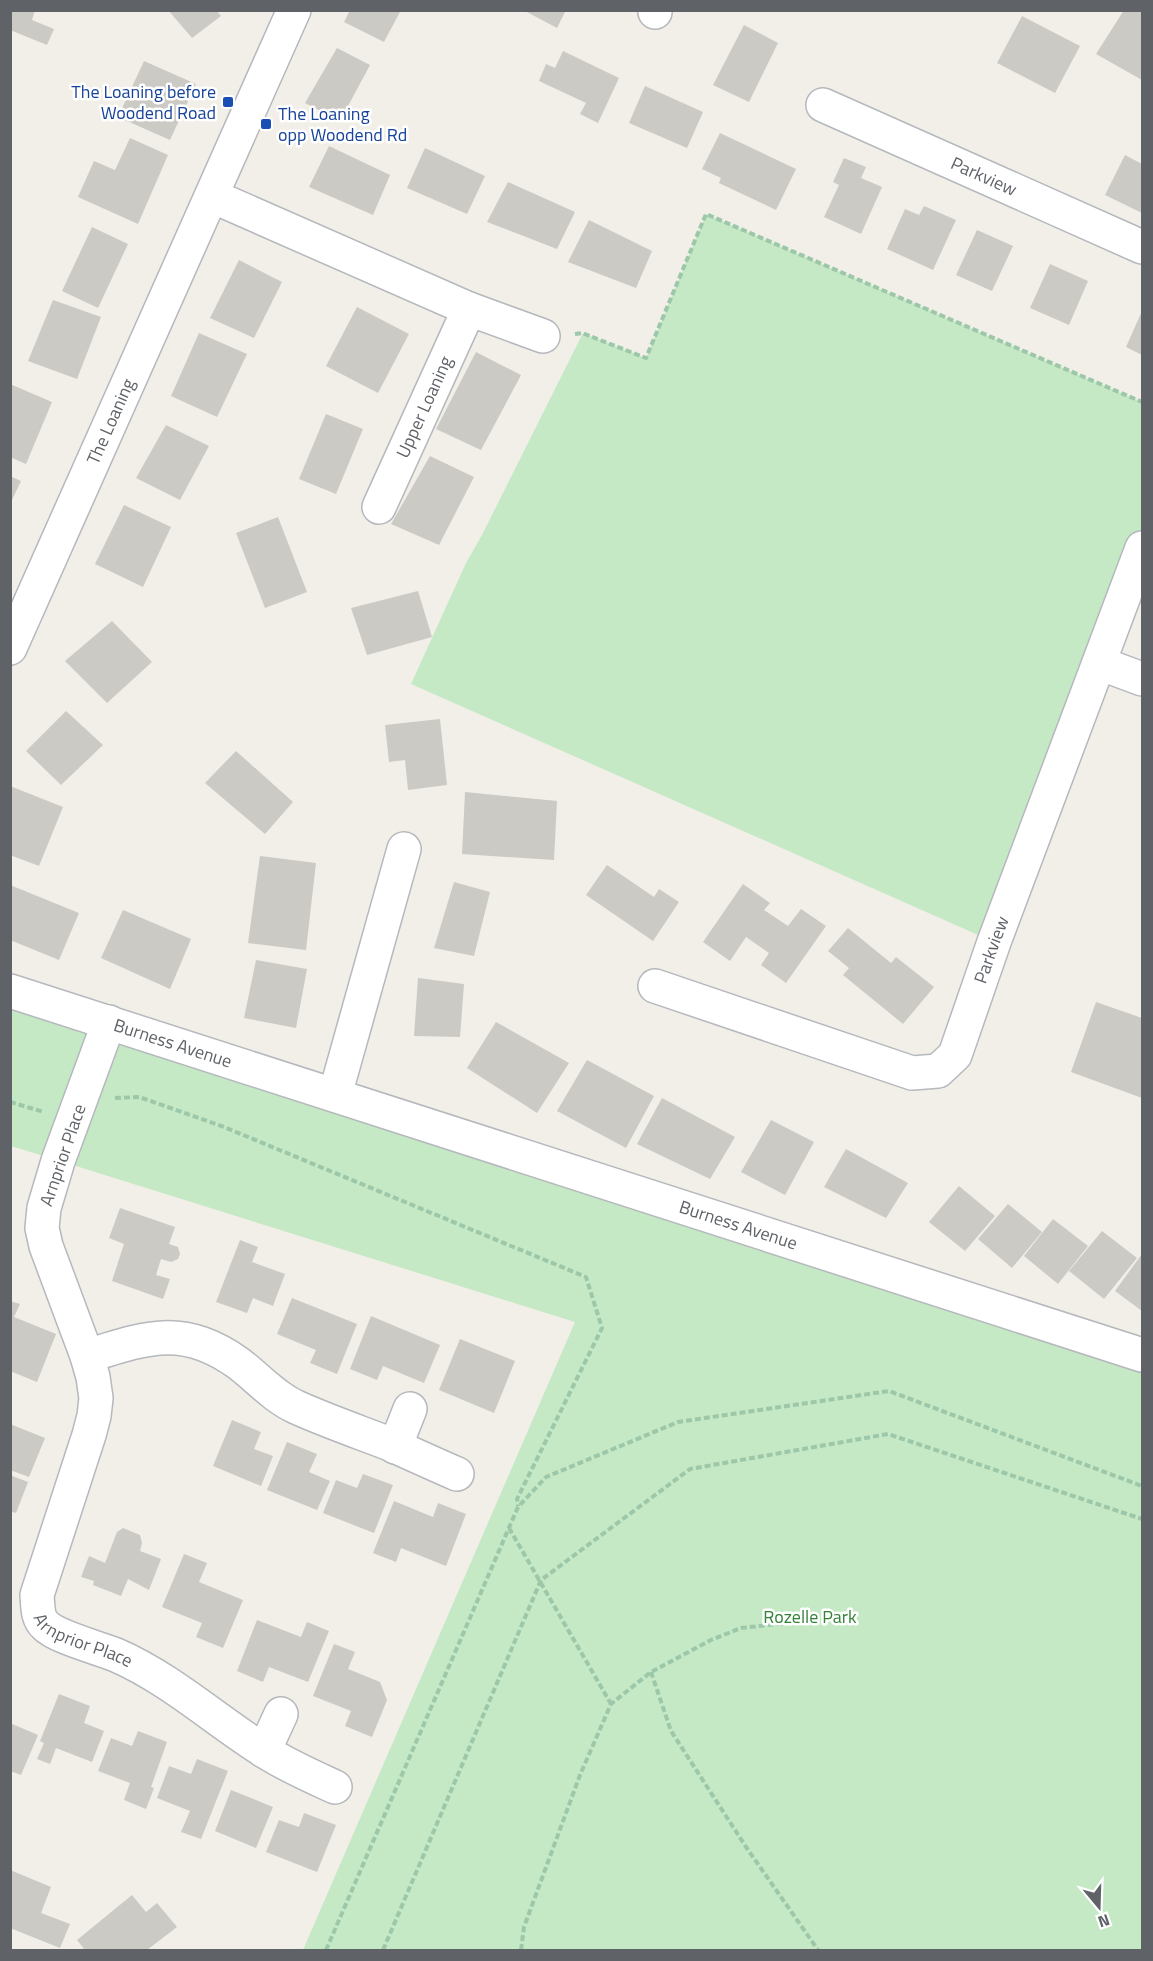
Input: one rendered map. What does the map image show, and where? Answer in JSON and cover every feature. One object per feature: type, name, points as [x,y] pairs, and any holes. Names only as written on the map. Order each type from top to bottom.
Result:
[{"type":"street","name":"The Loaning","points":[[10,648],[294,10]]},
{"type":"street","name":"Parkview","points":[[823,105],[1143,247]]},
{"type":"street","points":[[212,196],[469,309],[543,336]]},
{"type":"street","name":"Upper Loaning","points":[[380,507],[469,309]]},
{"type":"street","name":"Parkview","points":[[655,986],[912,1073],[938,1071],[955,1055],[994,942],[1143,548]]},
{"type":"street","points":[[1099,663],[1143,679]]},
{"type":"street","points":[[335,1095],[404,849]]},
{"type":"street","name":"Burness Avenue","points":[[10,991],[1143,1355]]},
{"type":"street","name":"Arnprior Place","points":[[109,1022],[58,1161],[47,1199],[42,1228],[46,1246],[87,1356],[96,1398],[94,1416],[37,1595],[38,1612],[44,1625],[146,1670],[264,1751],[296,1770],[335,1787]]},
{"type":"street","points":[[87,1356],[155,1337],[179,1337],[198,1342],[236,1362],[270,1391],[294,1406],[457,1474]]},
{"type":"street","points":[[395,1447],[410,1409]]},
{"type":"street","points":[[264,1751],[281,1714]]},
{"type":"path","points":[[543,336],[582,333],[646,358],[706,214],[1143,402]]},
{"type":"path","points":[[79,1106],[121,1096],[139,1097],[224,1127],[586,1277],[602,1328],[518,1499],[518,1507]]},
{"type":"path","points":[[326,1950],[518,1507],[546,1477],[678,1422],[889,1391],[1143,1486]]},
{"type":"path","points":[[383,1950],[541,1580],[690,1469],[888,1434],[1143,1519]]},
{"type":"path","points":[[509,1528],[611,1704]]},
{"type":"path","points":[[520,1950],[524,1927],[580,1775],[611,1704],[651,1672],[711,1640],[741,1628],[787,1623]]},
{"type":"path","points":[[651,1672],[670,1731],[746,1847],[818,1950]]},
{"type":"green space","points":[[706,214],[1142,402],[1142,548],[994,942],[411,684],[466,563],[583,333],[646,358]]},
{"type":"green space","points":[[11,993],[107,1025],[57,1160],[11,1146]]},
{"type":"green space","name":"Rozelle Park","points":[[109,1026],[1142,1364],[1142,1950],[303,1950],[575,1322],[60,1161]]},
{"type":"building","points":[[10,10],[35,10],[32,20],[54,29],[47,45],[10,30]]},
{"type":"building","points":[[168,10],[216,10],[221,16],[192,38]]},
{"type":"building","points":[[350,10],[401,10],[384,42],[344,22]]},
{"type":"building","points":[[523,10],[566,10],[557,28]]},
{"type":"building","points":[[1124,10],[1142,10],[1142,80],[1096,54]]},
{"type":"building","points":[[1022,16],[1080,46],[1055,93],[997,63]]},
{"type":"building","points":[[744,25],[778,43],[749,102],[713,85]]},
{"type":"building","points":[[337,48],[370,65],[340,121],[305,103]]},
{"type":"building","points":[[563,51],[619,78],[598,123],[580,114],[586,103],[539,81],[546,64],[555,68]]},
{"type":"building","points":[[144,61],[196,84],[170,140],[118,117]]},
{"type":"building","points":[[645,86],[703,112],[687,148],[629,123]]},
{"type":"building","points":[[720,133],[796,169],[776,210],[719,183],[721,178],[702,169]]},
{"type":"building","points":[[130,138],[168,155],[138,224],[78,197],[94,161],[115,170]]},
{"type":"building","points":[[329,146],[390,175],[373,215],[309,187]]},
{"type":"building","points":[[425,148],[485,176],[467,214],[407,188]]},
{"type":"building","points":[[1125,155],[1142,164],[1142,213],[1105,195]]},
{"type":"building","points":[[844,158],[866,167],[861,178],[882,187],[861,234],[824,217],[839,185],[833,182]]},
{"type":"building","points":[[508,182],[575,212],[557,249],[487,222]]},
{"type":"building","points":[[924,206],[956,220],[933,270],[887,249],[905,209],[919,215]]},
{"type":"building","points":[[589,220],[652,251],[636,288],[568,262]]},
{"type":"building","points":[[92,227],[128,244],[98,308],[62,291]]},
{"type":"building","points":[[977,230],[1013,246],[992,291],[956,275]]},
{"type":"building","points":[[239,260],[282,282],[254,338],[210,318]]},
{"type":"building","points":[[1050,264],[1088,281],[1069,325],[1030,308]]},
{"type":"building","points":[[53,300],[101,317],[77,379],[28,361]]},
{"type":"building","points":[[357,307],[409,334],[378,393],[326,366]]},
{"type":"building","points":[[1142,311],[1142,355],[1126,347]]},
{"type":"building","points":[[199,333],[247,354],[217,417],[171,396]]},
{"type":"building","points":[[476,352],[521,375],[481,450],[436,429]]},
{"type":"building","points":[[10,384],[52,402],[26,464],[10,457]]},
{"type":"building","points":[[326,414],[363,429],[336,494],[299,479]]},
{"type":"building","points":[[166,425],[209,446],[180,500],[136,478]]},
{"type":"building","points":[[430,456],[474,477],[439,545],[391,524]]},
{"type":"building","points":[[10,476],[21,481],[10,504]]},
{"type":"building","points":[[124,505],[171,527],[143,587],[95,564]]},
{"type":"building","points":[[278,517],[307,592],[265,608],[236,533]]},
{"type":"building","points":[[418,591],[432,637],[367,655],[351,608]]},
{"type":"building","points":[[112,621],[152,662],[107,703],[65,661]]},
{"type":"building","points":[[66,711],[103,745],[61,785],[26,751]]},
{"type":"building","points":[[440,719],[447,785],[408,790],[405,760],[389,762],[385,725]]},
{"type":"building","points":[[236,751],[293,802],[265,834],[205,783]]},
{"type":"building","points":[[10,786],[63,807],[39,866],[10,855]]},
{"type":"building","points":[[465,792],[557,801],[554,860],[462,854]]},
{"type":"building","points":[[260,856],[316,863],[306,950],[248,943]]},
{"type":"building","points":[[607,865],[654,897],[659,889],[679,902],[653,941],[586,895]]},
{"type":"building","points":[[454,882],[490,892],[474,956],[434,948]]},
{"type":"building","points":[[743,884],[770,903],[764,910],[788,926],[801,909],[826,926],[786,983],[761,965],[769,953],[746,937],[730,961],[703,942]]},
{"type":"building","points":[[10,885],[79,913],[59,960],[10,940]]},
{"type":"building","points":[[123,910],[191,939],[170,989],[101,958]]},
{"type":"building","points":[[848,928],[891,963],[896,957],[934,987],[903,1024],[843,975],[849,968],[828,951]]},
{"type":"building","points":[[256,960],[307,969],[296,1028],[244,1018]]},
{"type":"building","points":[[418,978],[464,984],[460,1037],[414,1036]]},
{"type":"building","points":[[1096,1002],[1142,1018],[1142,1098],[1071,1072]]},
{"type":"building","points":[[496,1022],[569,1063],[537,1113],[467,1068]]},
{"type":"building","points":[[587,1060],[654,1096],[626,1148],[557,1111]]},
{"type":"building","points":[[662,1098],[735,1137],[710,1179],[637,1144]]},
{"type":"building","points":[[771,1120],[814,1142],[785,1195],[741,1172]]},
{"type":"building","points":[[846,1149],[908,1183],[886,1218],[824,1187]]},
{"type":"building","points":[[959,1186],[995,1216],[965,1251],[929,1222]]},
{"type":"building","points":[[1008,1204],[1042,1232],[1012,1268],[978,1239]]},
{"type":"building","points":[[120,1208],[175,1227],[169,1244],[178,1247],[180,1254],[178,1259],[171,1262],[161,1259],[156,1275],[170,1279],[163,1299],[112,1281],[124,1244],[109,1238]]},
{"type":"building","points":[[1053,1219],[1088,1246],[1058,1284],[1024,1256]]},
{"type":"building","points":[[1102,1231],[1137,1258],[1104,1299],[1069,1271]]},
{"type":"building","points":[[240,1240],[258,1247],[252,1262],[285,1274],[273,1306],[253,1298],[247,1313],[216,1302]]},
{"type":"building","points":[[1142,1254],[1142,1311],[1115,1291]]},
{"type":"building","points":[[292,1298],[357,1324],[337,1374],[310,1363],[316,1350],[277,1334]]},
{"type":"building","points":[[10,1301],[20,1304],[14,1317],[56,1334],[37,1382],[10,1371]]},
{"type":"building","points":[[371,1316],[440,1345],[424,1383],[383,1366],[377,1380],[350,1369]]},
{"type":"building","points":[[460,1339],[515,1361],[494,1413],[439,1390]]},
{"type":"building","points":[[232,1420],[261,1432],[254,1449],[273,1456],[261,1486],[213,1466]]},
{"type":"building","points":[[10,1424],[45,1438],[29,1477],[10,1470]]},
{"type":"building","points":[[287,1442],[317,1454],[309,1472],[330,1481],[317,1510],[267,1490]]},
{"type":"building","points":[[363,1474],[393,1485],[374,1533],[323,1513],[336,1480],[357,1488]]},
{"type":"building","points":[[10,1475],[28,1482],[16,1513],[10,1511]]},
{"type":"building","points":[[394,1501],[433,1517],[438,1503],[466,1514],[446,1566],[401,1548],[396,1562],[373,1553]]},
{"type":"building","points":[[123,1528],[140,1535],[142,1543],[140,1551],[161,1559],[149,1590],[128,1579],[121,1596],[93,1585],[94,1581],[81,1577],[89,1556],[105,1563],[117,1532]]},
{"type":"building","points":[[184,1554],[207,1563],[199,1582],[243,1600],[223,1648],[196,1637],[202,1623],[162,1607]]},
{"type":"building","points":[[257,1620],[301,1637],[307,1622],[329,1631],[308,1682],[269,1667],[263,1682],[237,1671]]},
{"type":"building","points":[[334,1644],[355,1652],[348,1669],[380,1682],[387,1700],[372,1737],[345,1726],[351,1711],[313,1696]]},
{"type":"building","points":[[59,1694],[90,1706],[84,1723],[104,1731],[92,1762],[56,1748],[50,1764],[37,1759],[44,1743],[40,1741]]},
{"type":"building","points":[[10,1723],[38,1735],[21,1775],[10,1771]]},
{"type":"building","points":[[138,1731],[167,1742],[151,1787],[154,1788],[146,1809],[124,1800],[130,1783],[98,1771],[111,1738],[132,1746]]},
{"type":"building","points":[[197,1759],[228,1771],[201,1839],[181,1832],[190,1811],[157,1798],[169,1766],[191,1774]]},
{"type":"building","points":[[231,1790],[273,1807],[256,1848],[215,1831]]},
{"type":"building","points":[[304,1813],[336,1825],[317,1872],[266,1852],[279,1820],[299,1827]]},
{"type":"building","points":[[10,1870],[51,1887],[41,1913],[70,1924],[60,1948],[10,1928]]},
{"type":"building","points":[[132,1895],[146,1912],[157,1903],[177,1927],[147,1950],[85,1950],[77,1940]]},
{"type":"place","name":"The Loaning before Woodend Road","points":[[228,102]]},
{"type":"place","name":"The Loaning opp Woodend Rd","points":[[266,124]]}]
